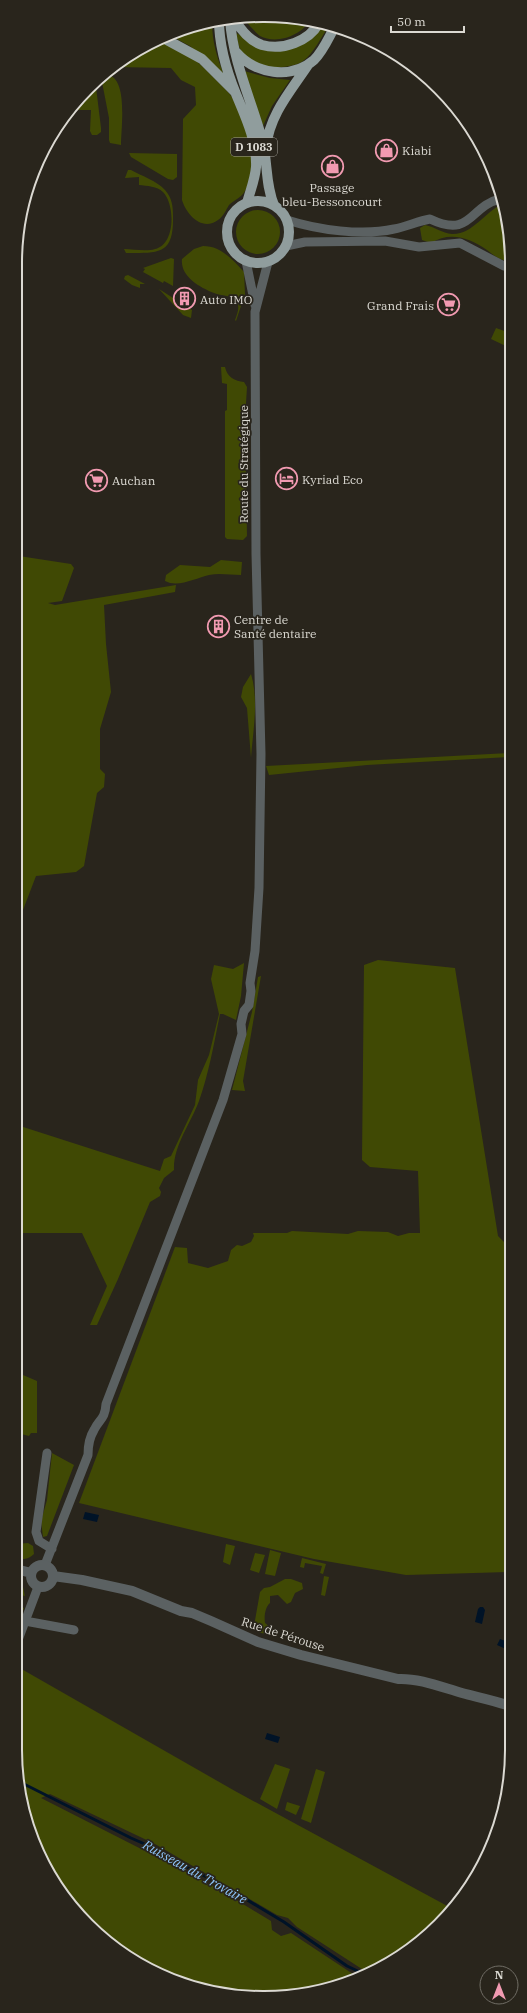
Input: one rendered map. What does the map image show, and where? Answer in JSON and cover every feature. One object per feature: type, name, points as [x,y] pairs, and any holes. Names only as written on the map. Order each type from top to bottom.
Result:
[{"type":"main road","name":"D 1083","points":[[231,24],[234,50],[265,153],[270,196],[274,206]]},
{"type":"main road","points":[[238,24],[248,37],[262,45],[278,47],[293,44],[307,37],[315,28]]},
{"type":"main road","name":"D 1083","points":[[220,26],[223,51],[235,92],[248,123],[254,145],[256,167],[253,186],[247,203]]},
{"type":"main road","points":[[222,26],[234,50],[243,60],[254,67],[269,72],[288,71],[309,64]]},
{"type":"main road","points":[[265,153],[267,136],[277,109],[309,64],[324,47],[332,32]]},
{"type":"main road","points":[[169,41],[202,59],[235,92]]},
{"type":"main road","points":[[266,202],[274,206],[287,220],[289,233],[286,246],[276,258],[268,262],[261,264],[246,261],[232,251],[226,234],[230,218],[234,212],[247,203],[266,202]]},
{"type":"street","points":[[287,220],[321,228],[350,231],[393,230],[430,219],[440,224],[456,227],[467,222],[492,201],[497,200]]},
{"type":"street","points":[[286,246],[305,242],[385,241],[419,247],[460,243],[505,266]]},
{"type":"street","name":"Route du Stratégique","points":[[45,1565],[88,1455],[88,1442],[94,1428],[101,1422],[106,1404],[223,1100],[242,1034],[241,1024],[244,1011],[249,1005],[251,991],[250,983],[255,951],[259,888],[261,754],[259,621],[256,554],[256,307],[246,261]]},
{"type":"street","name":"Route du Stratégique","points":[[256,307],[268,262]]},
{"type":"street","points":[[47,1453],[36,1532],[39,1541],[52,1549]]},
{"type":"street","points":[[45,1565],[51,1569],[53,1576],[48,1585],[38,1587],[32,1582],[31,1573],[35,1567],[45,1565]]},
{"type":"street","points":[[22,1571],[31,1573]]},
{"type":"street","name":"Rue de Pérouse","points":[[53,1576],[82,1580],[132,1591],[181,1611],[206,1619],[258,1642],[301,1655],[398,1679],[407,1678],[450,1688],[505,1704]]},
{"type":"street","points":[[22,1629],[38,1587]]},
{"type":"street","points":[[25,1621],[74,1630]]},
{"type":"green space","points":[[264,22],[305,26],[295,34],[281,39],[267,39],[260,36],[248,23]]},
{"type":"green space","points":[[212,28],[216,50],[225,77],[190,46],[176,38]]},
{"type":"green space","points":[[314,28],[326,30],[307,58],[297,64],[282,67],[266,66],[252,62],[244,56],[238,44],[236,33],[273,50]]},
{"type":"green space","points":[[165,43],[177,48],[204,68],[226,90],[234,100],[239,110],[247,133],[251,158],[249,181],[245,191],[229,205],[220,219],[212,223],[206,224],[196,220],[187,211],[182,200],[183,119],[196,105],[195,87],[181,80],[171,68],[123,67],[143,54]]},
{"type":"green space","points":[[244,71],[270,78],[290,80],[272,106],[263,126]]},
{"type":"green space","points":[[111,76],[115,79],[119,86],[121,95],[121,145],[110,143],[109,118],[102,84]]},
{"type":"green space","points":[[96,90],[101,128],[101,132],[97,135],[92,135],[90,131],[91,110],[77,110]]},
{"type":"green space","points":[[129,153],[177,154],[177,177],[173,180],[168,179],[131,157]]},
{"type":"green space","points":[[128,170],[131,170],[158,184],[165,190],[171,199],[173,209],[173,229],[171,238],[167,245],[156,252],[126,253],[124,249],[148,250],[162,246],[167,240],[171,223],[170,205],[163,192],[155,187],[139,185],[139,177],[125,178]]},
{"type":"green space","points":[[498,207],[503,232],[505,261],[467,239],[445,237],[431,243],[422,240],[420,228],[425,225],[452,234],[459,233],[472,227]]},
{"type":"green space","points":[[254,210],[262,210],[274,216],[280,228],[280,236],[274,248],[262,254],[254,254],[242,248],[236,236],[236,228],[242,216]]},
{"type":"green space","points":[[203,246],[215,248],[226,254],[244,272],[245,294],[236,321],[238,306],[237,302],[233,298],[202,288],[187,276],[184,271],[182,259],[194,249]]},
{"type":"green space","points":[[171,258],[174,259],[173,286],[164,281],[163,283],[143,272],[145,269],[143,268]]},
{"type":"green space","points":[[128,275],[145,284],[140,284],[140,288],[132,285],[124,279],[125,276]]},
{"type":"green space","points":[[159,289],[192,310],[191,318],[183,315]]},
{"type":"green space","points":[[496,328],[505,331],[505,346],[491,339]]},
{"type":"green space","points":[[221,367],[225,367],[230,376],[238,381],[244,382],[247,387],[245,419],[247,536],[243,540],[227,539],[225,537],[225,411],[227,410],[227,384],[222,383]]},
{"type":"green space","points":[[22,556],[71,564],[74,568],[62,601],[48,603],[55,605],[176,585],[175,592],[104,605],[111,692],[100,729],[100,769],[105,774],[104,787],[97,793],[84,866],[76,872],[36,876],[22,913]]},
{"type":"green space","points":[[221,560],[242,562],[241,575],[213,574],[181,583],[170,583],[165,581],[166,575],[180,565],[210,567]]},
{"type":"green space","points":[[251,674],[255,694],[255,705],[251,758],[247,708],[241,697],[243,687]]},
{"type":"green space","points":[[505,753],[505,757],[367,765],[269,775],[266,766]]},
{"type":"green space","points":[[378,960],[455,968],[498,1236],[505,1243],[505,1572],[406,1575],[314,1559],[79,1503],[175,1247],[187,1248],[188,1263],[208,1268],[228,1261],[231,1250],[237,1245],[242,1246],[251,1242],[254,1236],[253,1233],[287,1233],[292,1231],[348,1234],[358,1231],[388,1232],[398,1236],[409,1233],[420,1233],[418,1171],[370,1167],[362,1160],[364,965]]},
{"type":"green space","points":[[244,963],[241,996],[236,1020],[220,1014],[206,1080],[196,1109],[179,1143],[174,1161],[174,1170],[164,1178],[159,1188],[161,1192],[160,1196],[150,1202],[97,1325],[90,1325],[107,1286],[82,1233],[22,1233],[22,1127],[160,1171],[164,1159],[171,1156],[195,1105],[198,1080],[209,1055],[219,1014],[211,979],[214,965],[233,969]]},
{"type":"green space","points":[[261,976],[243,1081],[245,1091],[232,1090],[252,1012],[258,977]]},
{"type":"green space","points":[[22,1375],[37,1381],[37,1433],[31,1433],[29,1436],[22,1434]]},
{"type":"green space","points":[[52,1453],[74,1465],[47,1536],[43,1537],[41,1521],[47,1500]]},
{"type":"green space","points":[[28,1543],[33,1546],[34,1554],[30,1557],[22,1559],[22,1544]]},
{"type":"green space","points":[[226,1544],[235,1546],[230,1565],[223,1562]]},
{"type":"green space","points":[[270,1550],[281,1553],[275,1576],[265,1574]]},
{"type":"green space","points":[[255,1553],[265,1555],[259,1573],[250,1570]]},
{"type":"green space","points":[[302,1558],[326,1564],[323,1574],[320,1573],[322,1566],[305,1563],[304,1568],[300,1567]]},
{"type":"green space","points":[[324,1576],[329,1577],[325,1596],[321,1595]]},
{"type":"green space","points":[[285,1579],[291,1579],[302,1583],[303,1589],[295,1593],[291,1602],[287,1604],[278,1595],[270,1596],[270,1603],[265,1615],[265,1623],[271,1628],[271,1633],[264,1634],[259,1632],[254,1626],[260,1592],[264,1588],[270,1587]]},
{"type":"green space","points":[[22,1586],[23,1587],[25,1596],[22,1595]]},
{"type":"green space","points":[[22,1669],[235,1791],[447,1906],[411,1941],[384,1959],[363,1970],[297,1927],[288,1918],[277,1915],[155,1844],[50,1794],[41,1798],[210,1884],[271,1921],[272,1930],[281,1936],[291,1933],[353,1974],[326,1983],[295,1989],[264,1991],[232,1989],[201,1983],[171,1973],[143,1959],[104,1931],[72,1897],[54,1870],[40,1842],[30,1812],[24,1781],[22,1750]]},
{"type":"green space","points":[[275,1764],[290,1769],[277,1809],[260,1799]]},
{"type":"green space","points":[[316,1769],[325,1772],[311,1823],[301,1819]]},
{"type":"green space","points":[[287,1802],[300,1806],[296,1815],[285,1810]]},
{"type":"water","points":[[85,1512],[99,1515],[97,1522],[83,1519]]},
{"type":"water","points":[[483,1607],[485,1610],[482,1624],[475,1622],[478,1609]]},
{"type":"water","points":[[500,1639],[505,1641],[505,1649],[497,1645]]},
{"type":"water","points":[[267,1733],[280,1737],[278,1743],[265,1739]]},
{"type":"waterway","name":"Ruisseau du Trovaire","points":[[25,1784],[131,1838],[165,1853],[186,1867],[219,1883],[284,1922],[347,1966],[359,1972]]},
{"type":"place","name":"Kiabi","points":[[386,150]]},
{"type":"place","name":"Passage bleu-Bessoncourt","points":[[332,166]]},
{"type":"place","name":"Auto IMO","points":[[184,299]]},
{"type":"place","name":"Grand Frais","points":[[449,305]]},
{"type":"place","name":"Kyriad Eco","points":[[286,479]]},
{"type":"place","name":"Auchan","points":[[96,480]]},
{"type":"place","name":"Centre de Santé dentaire","points":[[218,626]]}]
